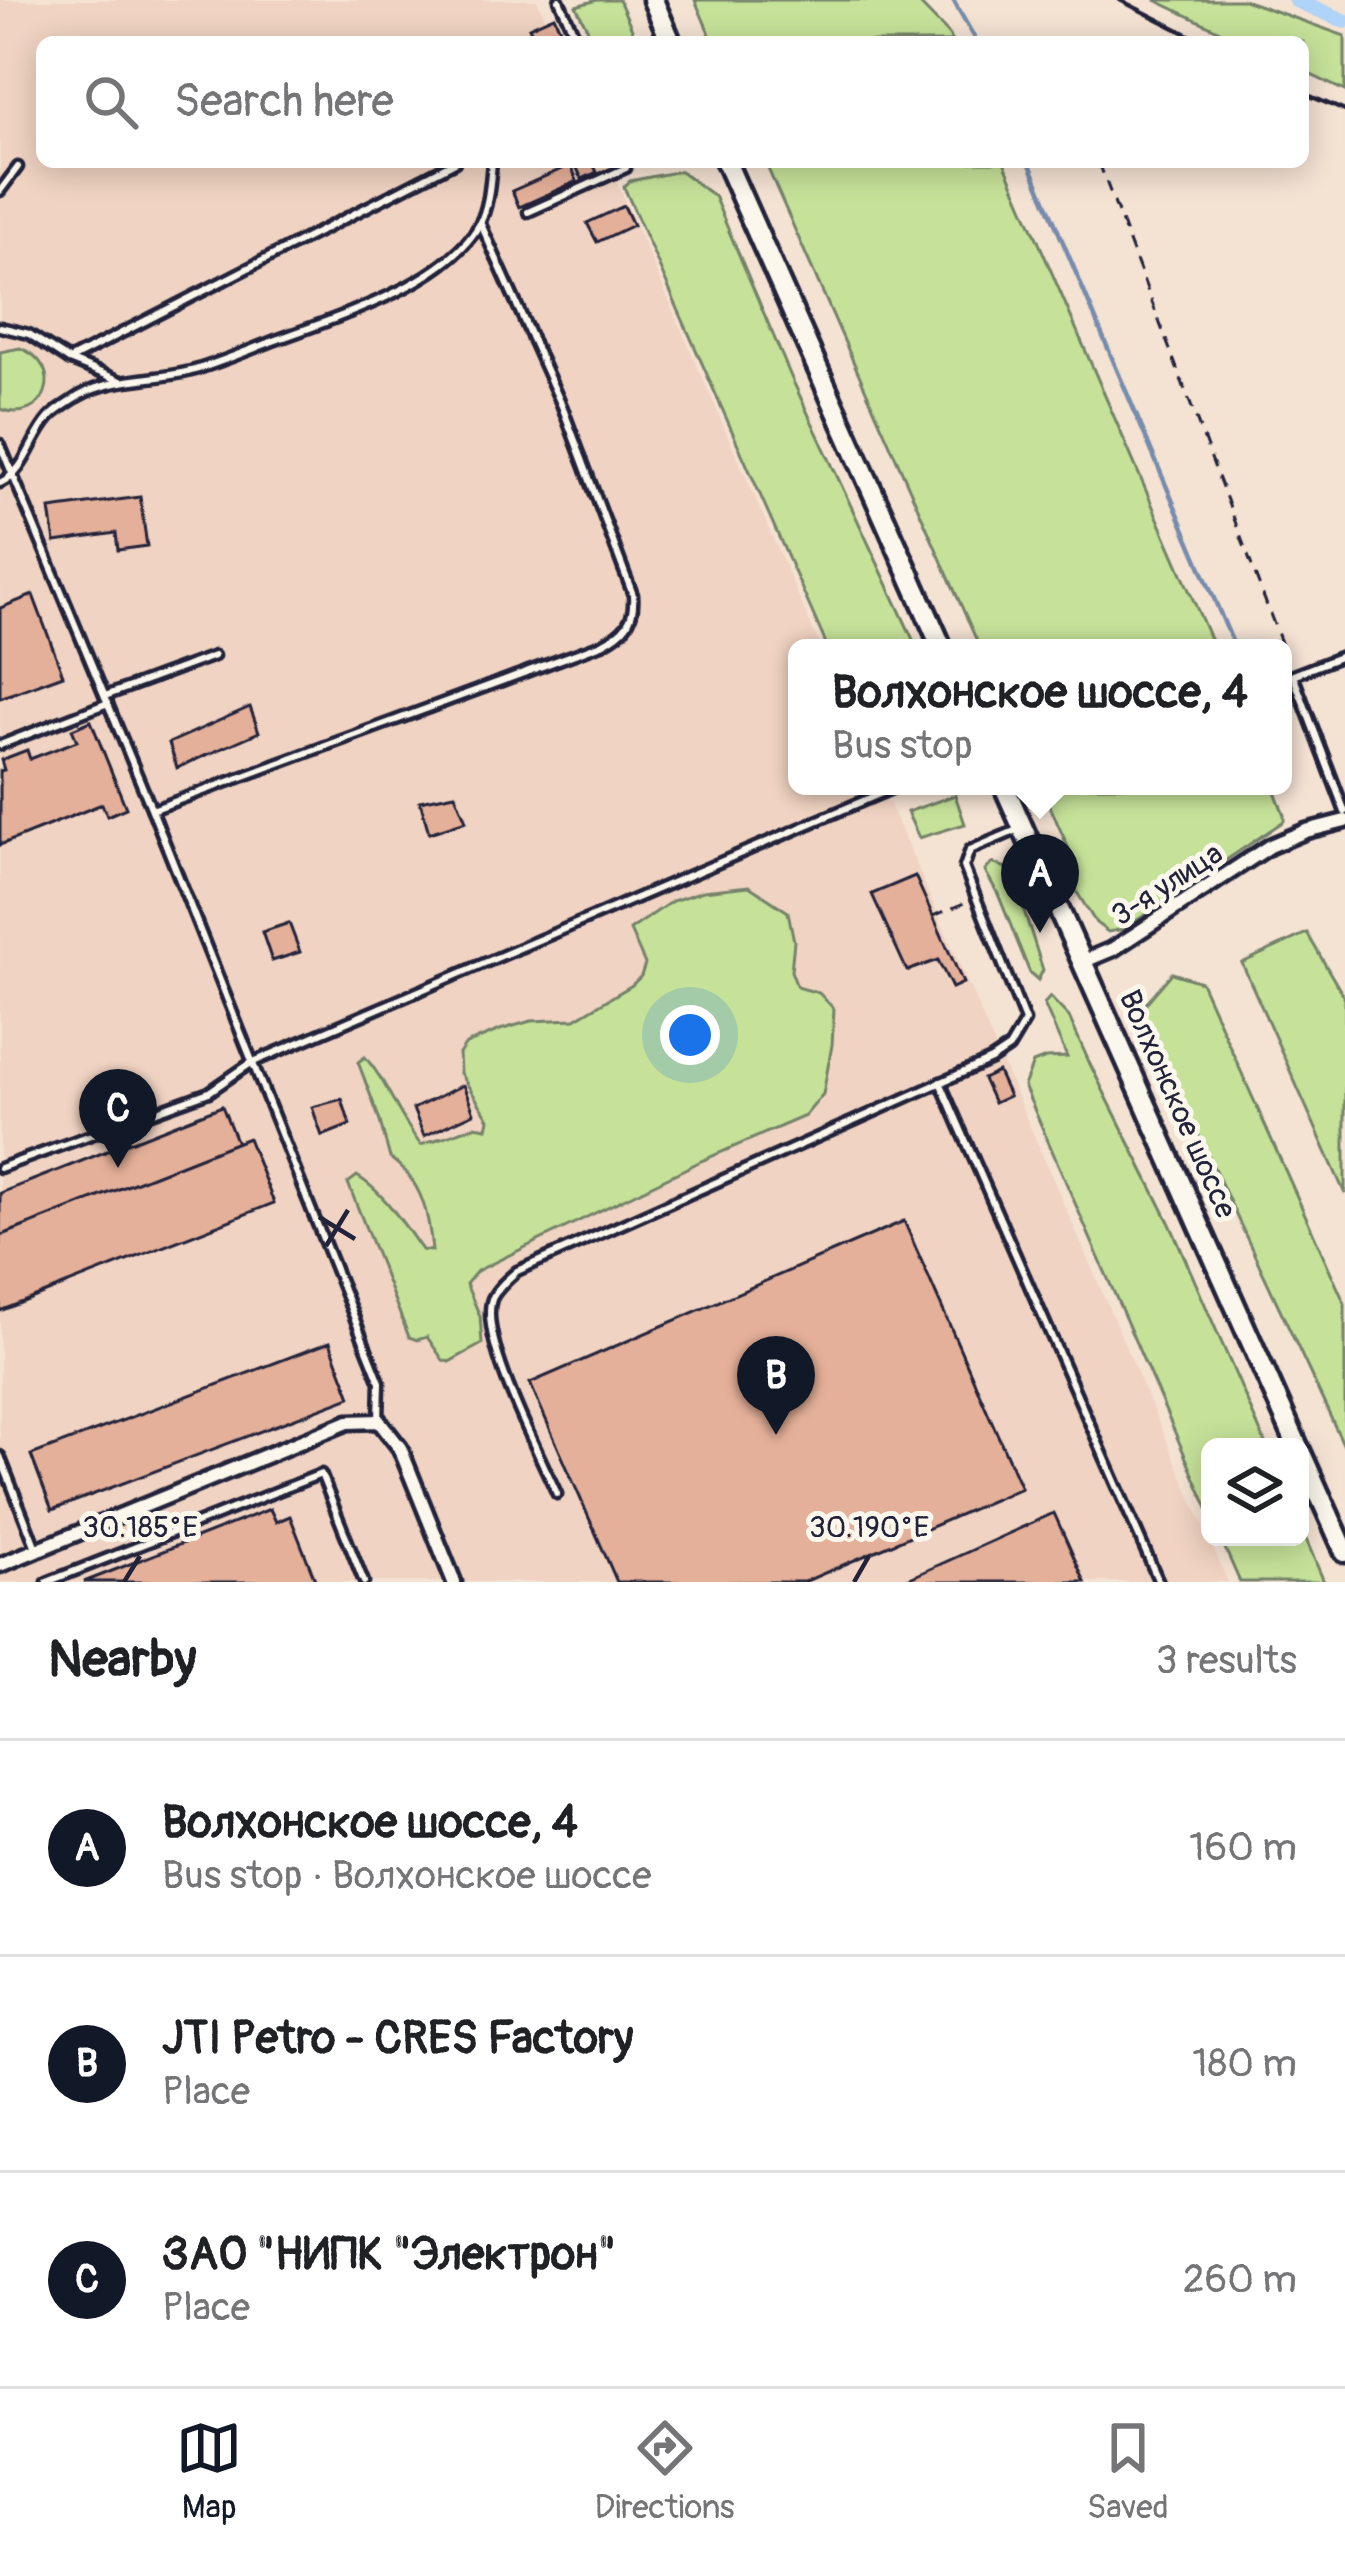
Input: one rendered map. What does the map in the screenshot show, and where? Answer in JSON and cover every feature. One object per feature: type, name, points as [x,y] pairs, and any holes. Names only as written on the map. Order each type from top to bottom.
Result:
[{"type":"main road","points":[[653,0],[668,36]]},
{"type":"main road","points":[[729,168],[938,639]]},
{"type":"main road","name":"Волхонское шоссе","points":[[1008,795],[1294,1438]]},
{"type":"main road","name":"Волхонское шоссе","points":[[1309,1471],[1345,1552]]},
{"type":"street","name":"3-я улица","points":[[1082,962],[1113,949],[1270,846],[1345,821]]},
{"type":"street","points":[[0,1565],[348,1422],[379,1421],[400,1448],[454,1582]]},
{"type":"lane","points":[[559,0],[575,36]]},
{"type":"lane","points":[[0,191],[18,167]]},
{"type":"lane","points":[[69,360],[442,168]]},
{"type":"lane","points":[[0,483],[14,476],[49,418],[80,395],[121,381],[194,370],[372,305],[430,271],[465,245],[480,222],[491,168]]},
{"type":"lane","points":[[528,212],[626,168]]},
{"type":"lane","points":[[152,809],[602,644],[630,622],[633,595],[570,427],[480,222]]},
{"type":"lane","points":[[0,328],[29,334],[69,360],[121,381]]},
{"type":"lane","points":[[0,444],[152,809],[380,1382],[379,1421]]},
{"type":"lane","points":[[0,745],[214,656]]},
{"type":"lane","points":[[1345,656],[1293,675],[1345,812]]},
{"type":"lane","points":[[0,1168],[209,1092],[251,1063],[877,795]]},
{"type":"lane","points":[[557,1494],[501,1366],[489,1316],[493,1297],[517,1271],[1009,1048],[1025,1021],[964,867],[970,850],[1022,828]]},
{"type":"lane","points":[[940,1082],[1159,1582]]},
{"type":"lane","points":[[0,1456],[36,1550]]},
{"type":"lane","points":[[47,1582],[321,1474],[364,1582]]},
{"type":"path","points":[[1101,168],[1280,639]]},
{"type":"shaded area","points":[[0,0],[537,0],[553,36],[36,36],[36,168],[611,168],[817,639],[788,639],[788,795],[886,795],[1201,1520],[1201,1546],[1212,1546],[1228,1582],[0,1582]]},
{"type":"green space","points":[[619,0],[632,29],[630,36],[591,36],[576,6]]},
{"type":"green space","points":[[695,0],[916,0],[949,36],[710,36]]},
{"type":"green space","points":[[1155,0],[1244,0],[1345,36],[1345,91],[1309,74],[1309,36],[1230,36]]},
{"type":"green space","points":[[768,168],[1007,168],[1210,639],[976,639]]},
{"type":"green space","points":[[680,171],[714,196],[791,377],[913,639],[824,639],[624,187],[630,181]]},
{"type":"green space","points":[[20,348],[44,368],[45,392],[29,409],[0,409],[0,352]]},
{"type":"green space","points":[[955,795],[965,824],[919,838],[907,812]]},
{"type":"green space","points":[[1045,795],[1276,795],[1284,815],[1284,821],[1124,929],[1108,932],[1096,923],[1065,873],[1079,872]]},
{"type":"green space","points":[[992,863],[1013,876],[1043,970],[1038,980],[1030,973],[985,871]]},
{"type":"green space","points":[[749,886],[788,912],[794,941],[791,971],[797,987],[819,993],[834,1009],[823,1094],[805,1116],[701,1161],[477,1271],[466,1284],[480,1316],[482,1344],[449,1362],[427,1337],[409,1337],[348,1183],[357,1176],[367,1183],[422,1250],[432,1251],[429,1224],[417,1188],[390,1158],[358,1062],[365,1057],[373,1067],[421,1145],[475,1126],[487,1128],[489,1119],[460,1073],[459,1054],[466,1044],[531,1021],[575,1019],[641,976],[645,964],[630,930],[672,901],[703,891]]},
{"type":"green space","points":[[1307,933],[1345,999],[1345,1194],[1242,963]]},
{"type":"green space","points":[[1172,973],[1201,982],[1345,1304],[1345,1448],[1140,1010]]},
{"type":"green space","points":[[1050,997],[1069,1017],[1170,1224],[1263,1438],[1201,1438],[1201,1492],[1024,1086],[1033,1063],[1067,1057],[1044,1004]]},
{"type":"green space","points":[[1224,1546],[1309,1546],[1324,1582],[1240,1582]]},
{"type":"building","points":[[554,16],[563,36],[533,36],[529,27]]},
{"type":"building","points":[[564,168],[572,168],[577,181],[519,207],[512,191]]},
{"type":"building","points":[[577,168],[595,168],[597,172],[582,179]]},
{"type":"building","points":[[624,206],[633,225],[597,242],[587,223]]},
{"type":"building","points":[[140,497],[147,546],[118,550],[116,533],[55,542],[50,509]]},
{"type":"building","points":[[33,595],[63,675],[0,698],[0,608]]},
{"type":"building","points":[[250,707],[259,732],[177,768],[169,743]]},
{"type":"building","points":[[91,721],[126,808],[107,816],[102,804],[0,845],[1,760],[27,750],[30,759],[77,741],[72,729]]},
{"type":"building","points":[[455,794],[466,821],[429,833],[420,801]]},
{"type":"building","points":[[915,876],[963,983],[952,988],[938,960],[907,971],[872,894]]},
{"type":"building","points":[[289,923],[300,952],[272,961],[262,932]]},
{"type":"building","points":[[998,1072],[1009,1096],[994,1103],[983,1079]]},
{"type":"building","points":[[463,1085],[474,1113],[424,1136],[413,1109]]},
{"type":"building","points":[[342,1099],[350,1125],[322,1136],[312,1107]]},
{"type":"building","points":[[222,1106],[237,1143],[0,1236],[0,1193]]},
{"type":"building","points":[[248,1138],[274,1203],[0,1311],[0,1236]]},
{"type":"building","points":[[904,1221],[1021,1488],[804,1582],[617,1582],[530,1383]]},
{"type":"building","points":[[330,1342],[351,1397],[52,1510],[31,1455]]},
{"type":"building","points":[[270,1509],[276,1522],[290,1516],[316,1582],[84,1582]]},
{"type":"building","points":[[1054,1513],[1085,1582],[901,1582]]},
{"type":"waterway","points":[[953,0],[974,36]]},
{"type":"waterway","points":[[1295,0],[1345,21]]},
{"type":"waterway","points":[[1032,168],[1231,639]]},
{"type":"railway","points":[[1120,0],[1191,36]]},
{"type":"railway","points":[[1309,96],[1345,111]]},
{"type":"place","name":"Волхонское шоссе, 4","points":[[1040,933]]},
{"type":"place","name":"ЗАО \"НИПК \"Электрон\"","points":[[118,1168]]},
{"type":"place","name":"JTI Petro - CRES Factory","points":[[776,1435]]}]
